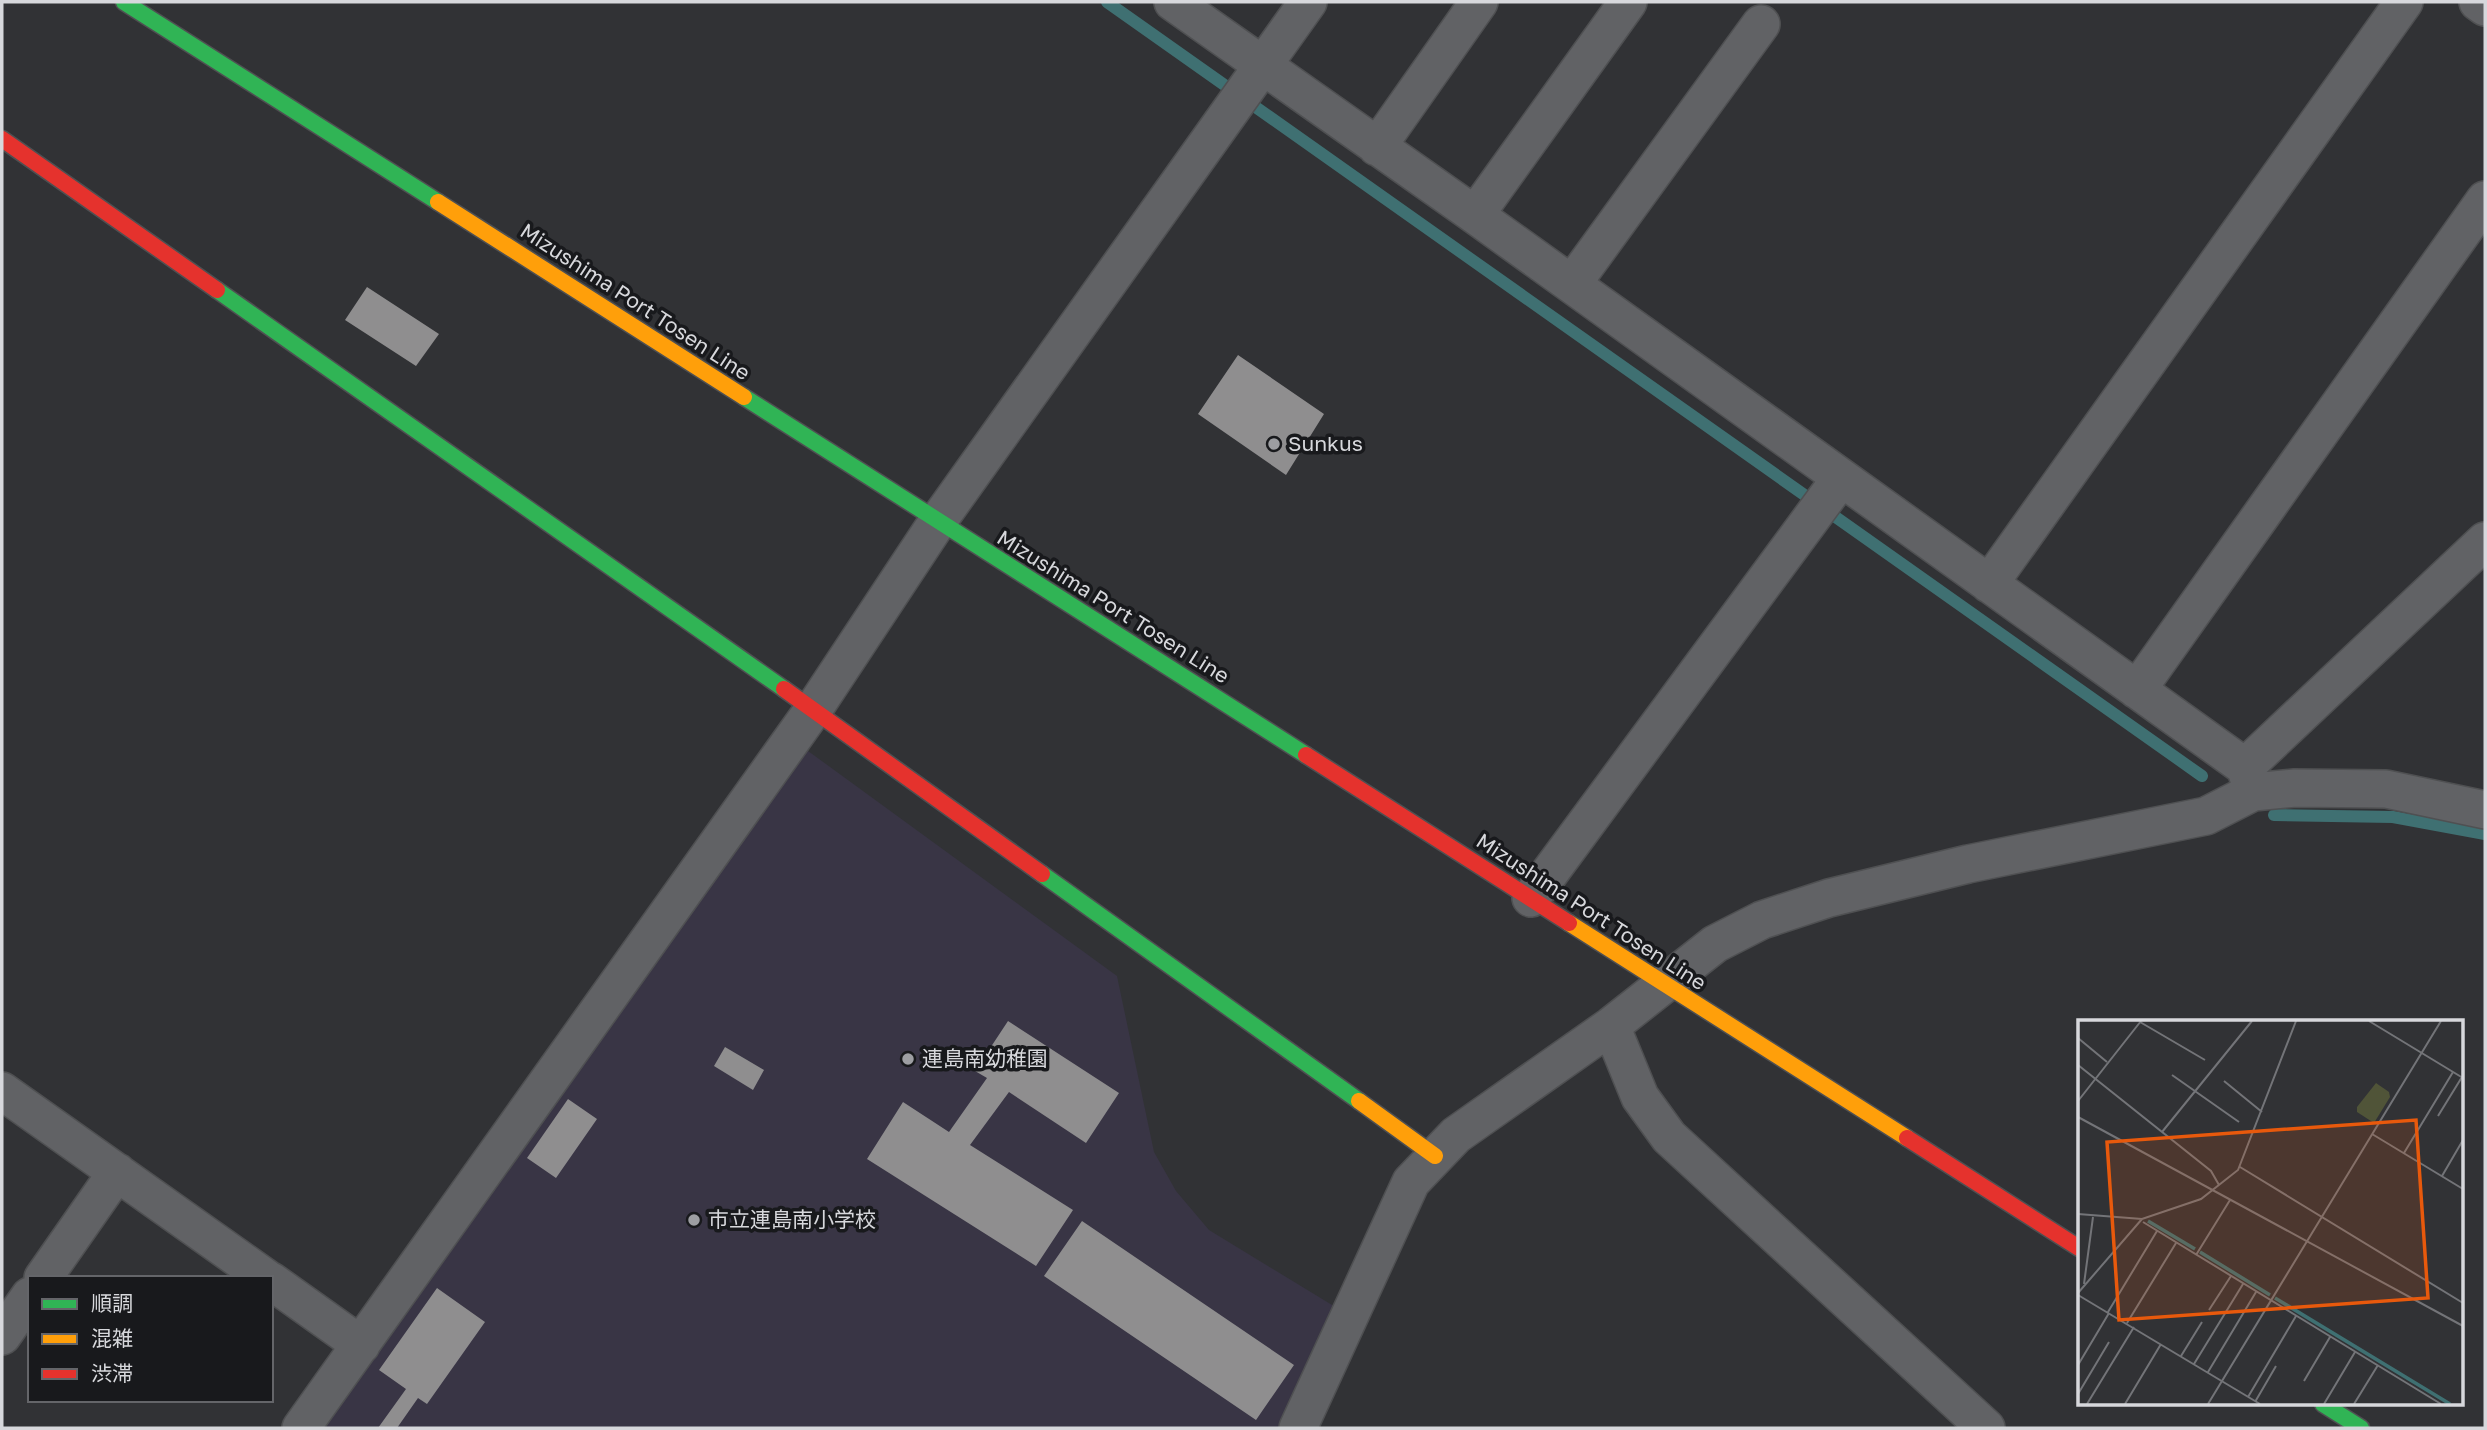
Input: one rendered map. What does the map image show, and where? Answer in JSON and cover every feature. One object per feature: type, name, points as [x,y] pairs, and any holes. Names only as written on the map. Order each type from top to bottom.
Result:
[{"type":"main road","name":"Mizushima Port Tosen Line","points":[[124,2],[2078,1247]]},
{"type":"main road","points":[[2,139],[813,710],[1435,1156]]},
{"type":"main road","points":[[2326,1406],[2361,1428]]},
{"type":"street","points":[[1173,2],[1249,84],[1377,147],[1475,215],[1572,285],[1827,496],[1989,584],[2137,690],[2249,780],[2295,788],[2386,789],[2485,810]]},
{"type":"street","points":[[301,1428],[813,710],[939,521],[1308,2]]},
{"type":"street","points":[[1377,147],[1479,2]]},
{"type":"street","points":[[1475,215],[1628,2]]},
{"type":"street","points":[[1989,584],[2404,2]]},
{"type":"street","points":[[2478,2],[2485,7]]},
{"type":"street","points":[[1572,285],[1761,24]]},
{"type":"street","points":[[2137,690],[2485,200]]},
{"type":"street","points":[[1531,898],[1827,496]]},
{"type":"street","points":[[1298,1428],[1411,1182],[1456,1135],[1611,1026],[1715,944],[1762,920],[1818,901],[1968,864],[2206,816],[2249,780],[2485,541]]},
{"type":"street","points":[[1611,1026],[1640,1097],[1669,1137],[1986,1428]]},
{"type":"street","points":[[2,1091],[263,1276]]},
{"type":"street","points":[[44,1276],[117,1172]]},
{"type":"street","points":[[273,1282],[360,1345]]},
{"type":"street","points":[[2,1336],[28,1299]]},
{"type":"shaded area","points":[[804,748],[1117,976],[1154,1152],[1176,1191],[1209,1230],[1337,1308],[1279,1428],[313,1428]]},
{"type":"building","points":[[367,287],[439,334],[416,366],[345,320]]},
{"type":"building","name":"Sunkus","points":[[1238,355],[1324,414],[1286,475],[1198,414]]},
{"type":"building","points":[[1008,1021],[1119,1093],[1086,1143],[1009,1092],[970,1145],[1073,1210],[1036,1266],[867,1159],[903,1102],[949,1132],[987,1078],[975,1071]]},
{"type":"building","points":[[725,1047],[764,1070],[753,1090],[714,1066]]},
{"type":"building","points":[[568,1099],[597,1119],[556,1178],[527,1158]]},
{"type":"building","points":[[1082,1221],[1294,1365],[1256,1420],[1044,1276]]},
{"type":"building","points":[[437,1288],[485,1322],[427,1404],[418,1398],[397,1428],[378,1428],[406,1389],[379,1370]]},
{"type":"waterway","points":[[1107,2],[2202,776]]},
{"type":"waterway","points":[[2274,815],[2393,817],[2485,834]]},
{"type":"traffic: fast","points":[[124,2],[438,202]]},
{"type":"traffic: fast","points":[[217,290],[784,689]]},
{"type":"traffic: fast","points":[[744,397],[1306,755]]},
{"type":"traffic: fast","points":[[1042,874],[1359,1101]]},
{"type":"traffic: fast","points":[[2326,1406],[2361,1428]]},
{"type":"traffic: slow","points":[[438,202],[744,397]]},
{"type":"traffic: slow","points":[[1569,923],[1907,1138]]},
{"type":"traffic: slow","points":[[1359,1101],[1435,1156]]},
{"type":"traffic: jam","points":[[2,139],[217,290]]},
{"type":"traffic: jam","points":[[784,689],[1042,874]]},
{"type":"traffic: jam","points":[[1306,755],[1569,923]]},
{"type":"traffic: jam","points":[[1907,1138],[2078,1247]]},
{"type":"place","name":"Sunkus","points":[[1274,444]]},
{"type":"place","name":"連島南幼稚園","points":[[908,1059]]},
{"type":"place","name":"市立連島南小学校","points":[[694,1220]]}]
